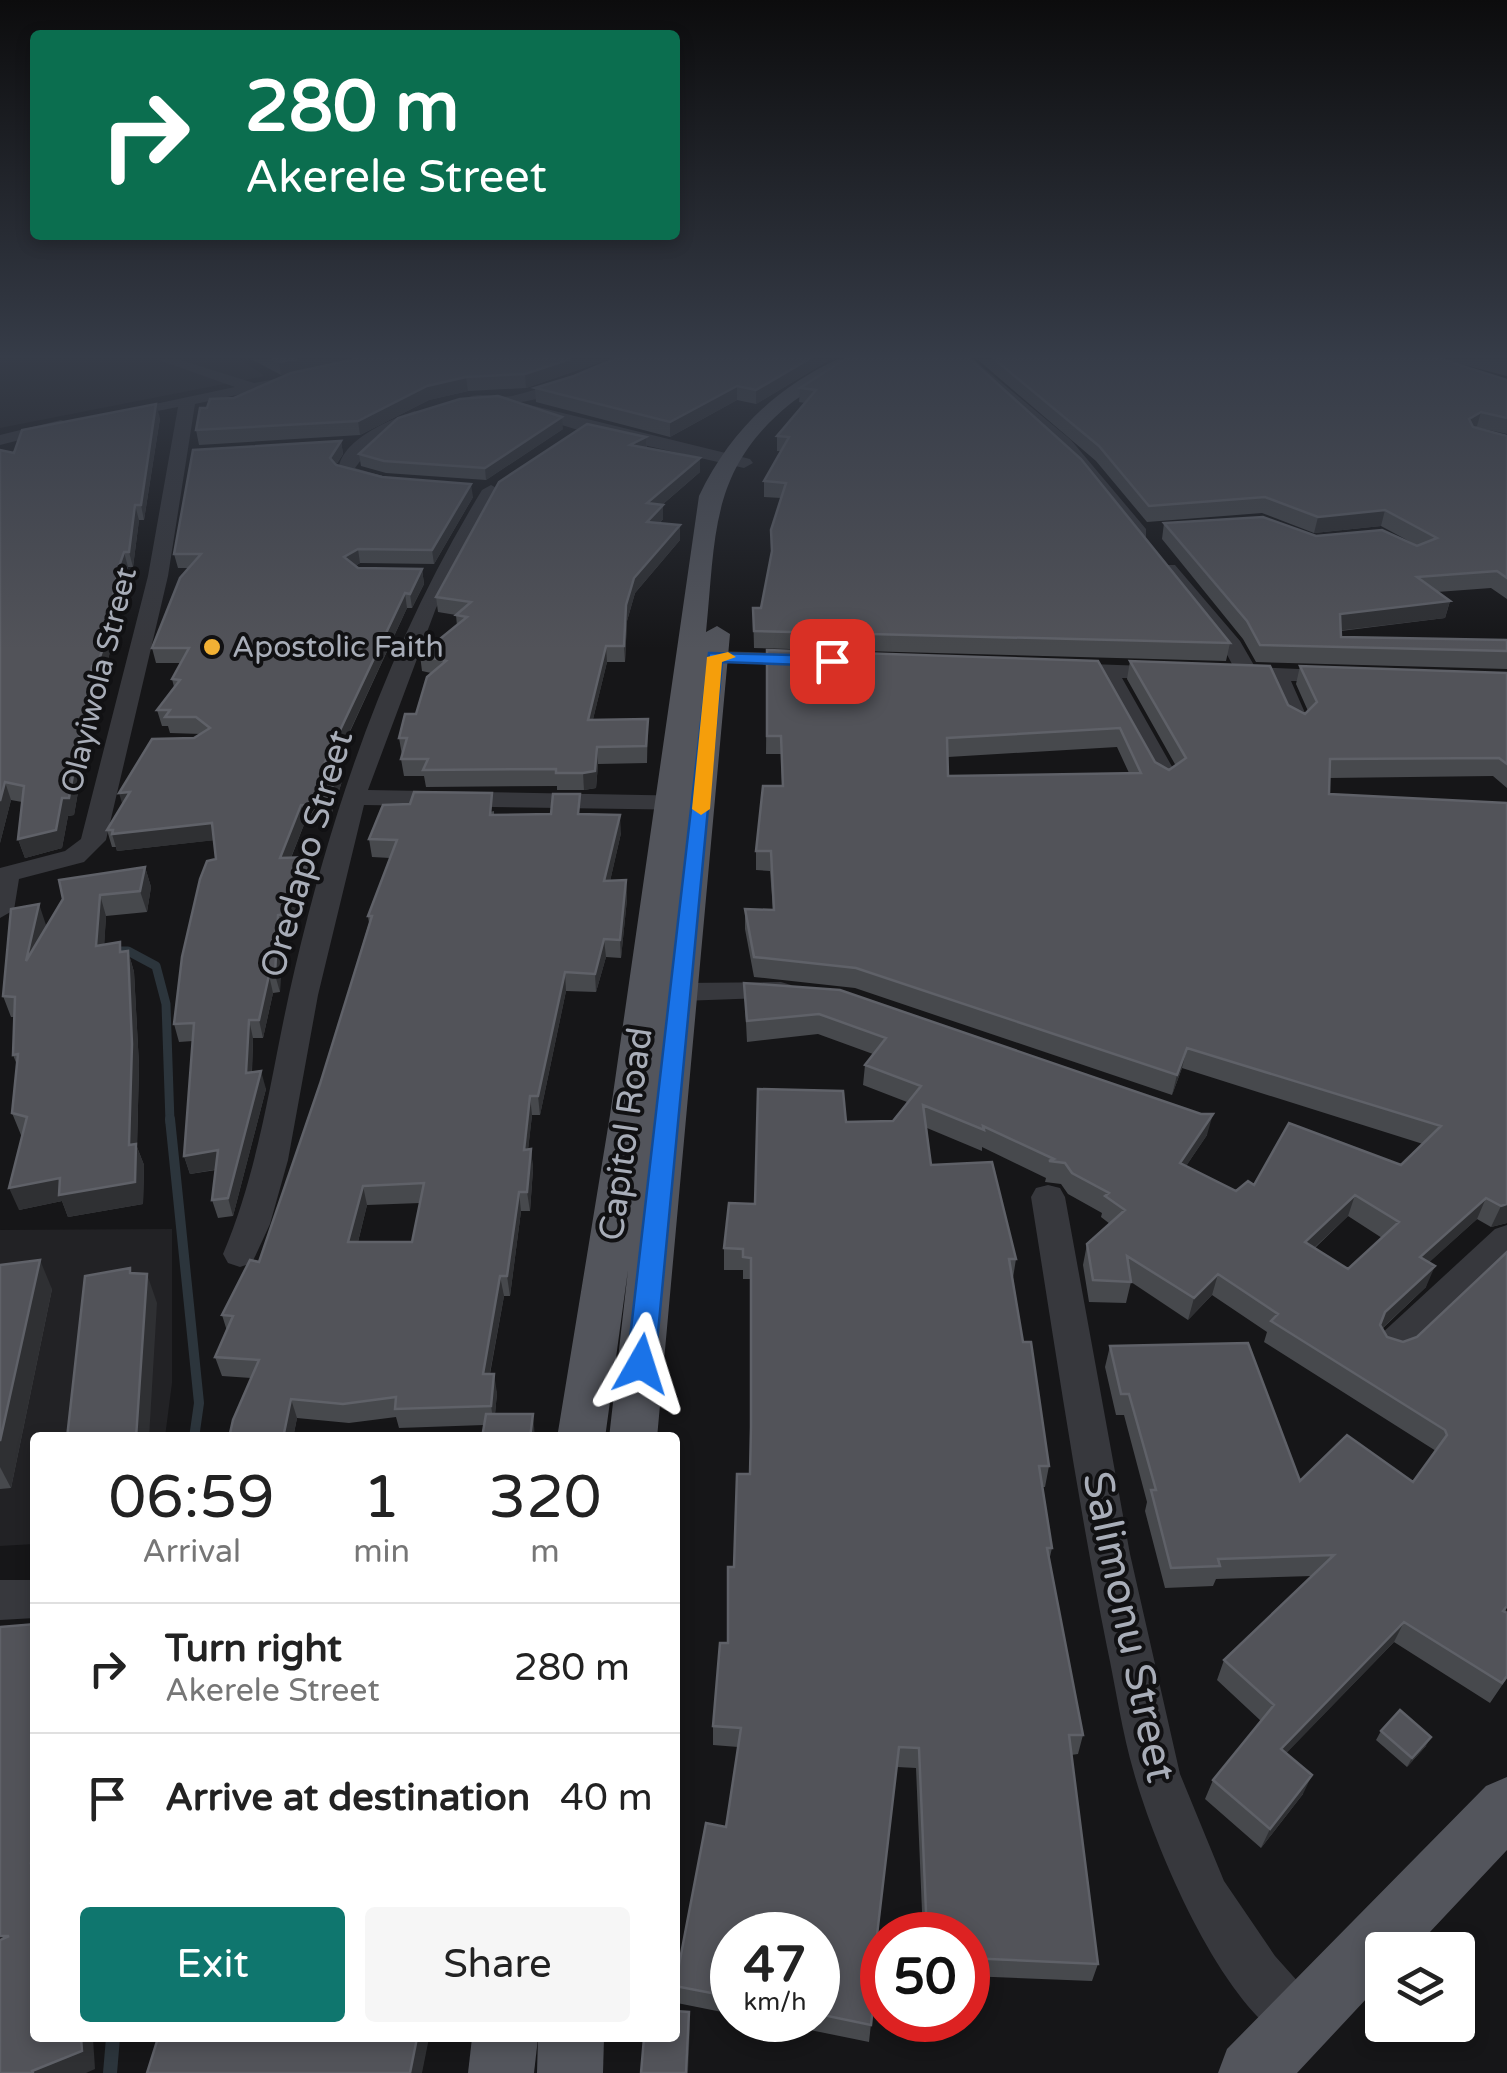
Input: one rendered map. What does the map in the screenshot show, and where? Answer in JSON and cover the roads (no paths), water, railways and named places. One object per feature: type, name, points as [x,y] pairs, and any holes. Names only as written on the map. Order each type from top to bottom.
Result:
[{"type":"main road","name":"Capitol Road","points":[[635,1432],[681,992],[686,802],[708,512],[737,456]]},
{"type":"main road","name":"Capitol Road","points":[[582,1432],[630,1115],[715,657],[734,462],[741,456]]},
{"type":"main road","points":[[1251,2073],[1507,1807]]},
{"type":"main road","points":[[501,2073],[505,2042]]},
{"type":"main road","points":[[570,2073],[571,2042]]},
{"type":"street","name":"Olayiwola Street","points":[[0,910],[7,874],[16,868],[62,863],[87,850],[117,746],[188,456]]},
{"type":"street","points":[[349,456],[346,472],[402,483]]},
{"type":"street","points":[[707,456],[734,462]]},
{"type":"street","points":[[1076,456],[1147,532],[1233,644],[1247,674]]},
{"type":"street","name":"Oredapo Street","points":[[240,1254],[259,1214],[304,990],[354,797],[435,574],[490,486]]},
{"type":"street","points":[[715,657],[832,661]]},
{"type":"street","points":[[1029,668],[1352,677]]},
{"type":"street","points":[[1108,671],[1167,779]]},
{"type":"street","points":[[1276,675],[1298,722]]},
{"type":"street","points":[[117,746],[150,745]]},
{"type":"street","points":[[354,797],[686,802]]},
{"type":"street","points":[[681,992],[810,993]]},
{"type":"street","name":"Salimonu Street","points":[[1048,1197],[1109,1554],[1157,1774],[1206,1898],[1257,1974],[1300,2022]]},
{"type":"street","points":[[1393,1344],[1502,1251]]},
{"type":"street","points":[[0,1600],[30,1599]]},
{"type":"waterway","points":[[113,951],[128,951],[156,966],[166,1004],[170,1122]]},
{"type":"waterway","points":[[170,1119],[199,1403],[195,1432]]},
{"type":"waterway","points":[[110,2073],[113,2042]]},
{"type":"place","name":"Apostolic Faith","points":[[212,647]]}]
